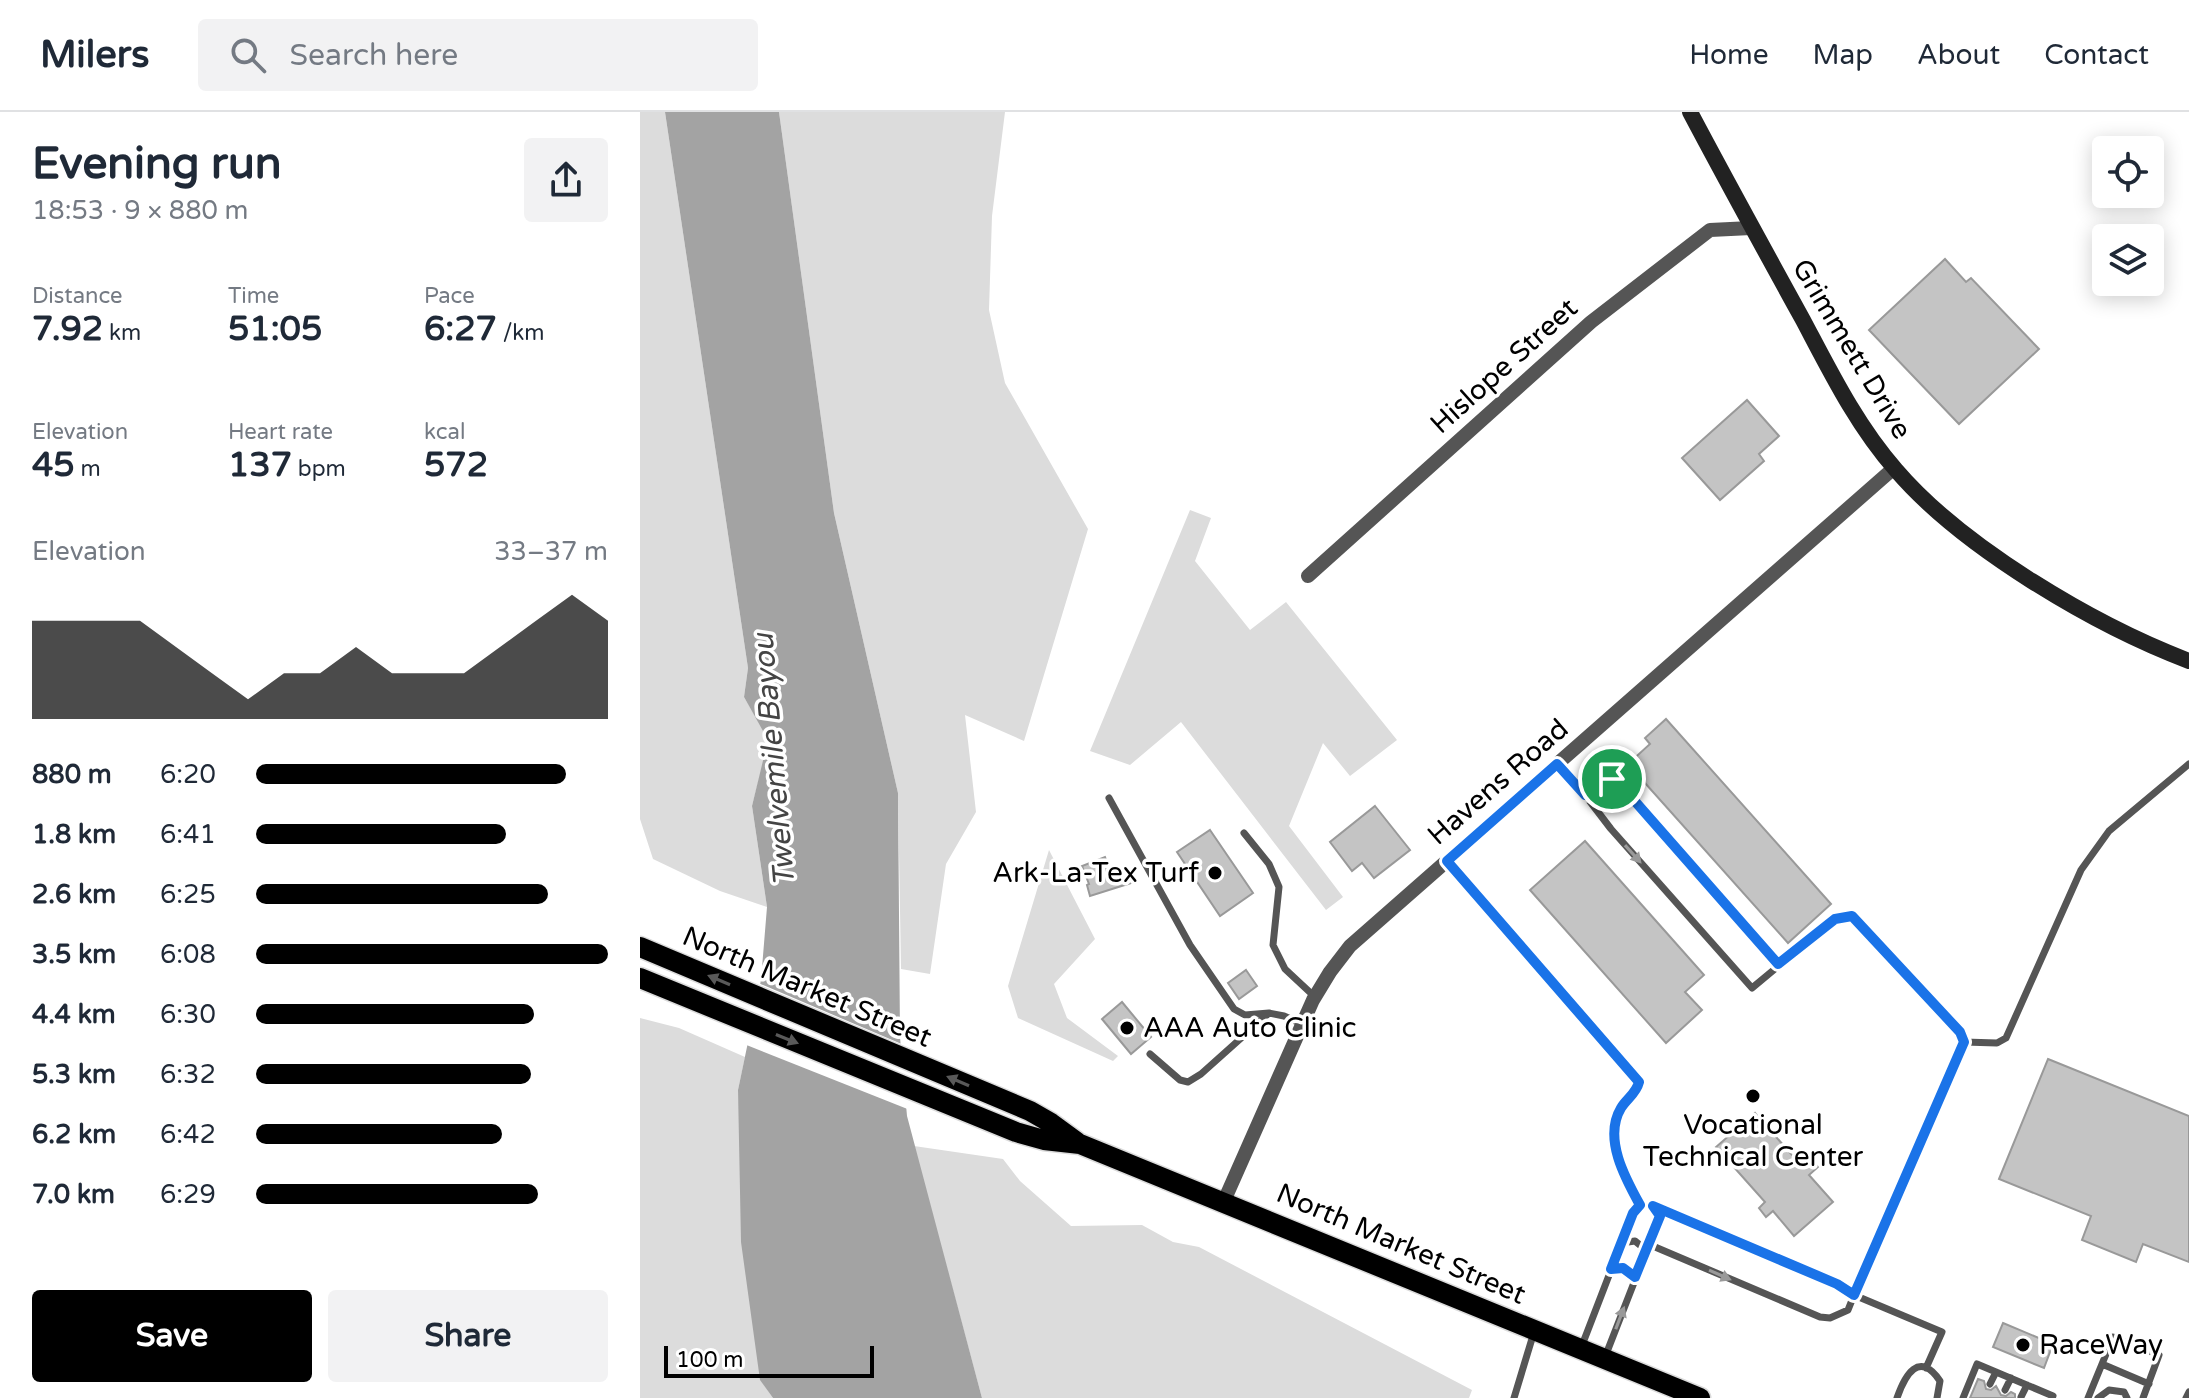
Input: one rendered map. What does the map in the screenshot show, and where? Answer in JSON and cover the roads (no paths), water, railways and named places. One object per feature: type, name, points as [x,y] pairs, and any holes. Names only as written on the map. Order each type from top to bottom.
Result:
[{"type":"main road","name":"Grimmett Drive","points":[[1690,112],[1852,407],[1894,468],[1931,504],[2008,565],[2108,624],[2189,661]]},
{"type":"main road","name":"North Market Street","points":[[640,947],[1030,1111],[1080,1144],[1700,1398]]},
{"type":"main road","name":"North Market Street","points":[[640,978],[1016,1132],[1044,1140],[1080,1144]]},
{"type":"street","name":"Hislope Street","points":[[1308,576],[1591,322],[1710,230],[1751,228]]},
{"type":"street","name":"Havens Road","points":[[1224,1201],[1315,997],[1350,946],[1894,468]]},
{"type":"lane","points":[[1557,764],[1752,988],[1835,919],[1852,916],[1960,1032],[1964,1042],[1848,1310],[1830,1318],[1820,1317],[1635,1241],[1621,1243]]},
{"type":"lane","points":[[1964,1042],[1997,1043],[2006,1038],[2081,870],[2109,831],[2189,764]]},
{"type":"lane","points":[[1585,795],[1599,781],[1612,779],[1618,782],[1778,964]]},
{"type":"lane","points":[[1109,798],[1190,945],[1234,1009],[1245,1015],[1269,1013],[1302,1024]]},
{"type":"lane","points":[[1244,833],[1269,864],[1279,887],[1273,945],[1285,969],[1315,997]]},
{"type":"lane","points":[[1447,861],[1639,1082],[1637,1091],[1621,1108],[1613,1129],[1624,1176],[1640,1205]]},
{"type":"lane","points":[[1150,1054],[1180,1080],[1188,1082],[1269,1013]]},
{"type":"lane","points":[[1640,1205],[1653,1206],[1942,1332],[1926,1368]]},
{"type":"lane","points":[[1581,1349],[1633,1213],[1640,1205]]},
{"type":"lane","points":[[1604,1359],[1660,1216],[1653,1206]]},
{"type":"lane","points":[[1611,1269],[1623,1268],[1635,1277]]},
{"type":"lane","points":[[1514,1398],[1535,1330]]},
{"type":"lane","points":[[2088,1398],[2113,1337],[2159,1355],[2143,1398]]},
{"type":"lane","points":[[1963,1398],[1977,1364],[2052,1398]]},
{"type":"lane","points":[[2102,1364],[2149,1384]]},
{"type":"lane","points":[[1897,1398],[1908,1373],[1916,1367],[1926,1368],[1940,1381],[1937,1398]]},
{"type":"lane","points":[[1990,1384],[1996,1372]]},
{"type":"lane","points":[[2005,1390],[2011,1378]]},
{"type":"lane","points":[[2021,1397],[2027,1385]]},
{"type":"lane","points":[[2098,1398],[2109,1390],[2124,1392],[2127,1398]]},
{"type":"lane","points":[[2186,1398],[2189,1392]]},
{"type":"water","name":"Twelvemile Bayou","points":[[665,112],[779,112],[834,513],[898,793],[900,1037],[907,1116],[982,1398],[773,1398],[760,1380],[741,1242],[738,1090],[761,980],[767,907],[752,806],[768,740],[744,697],[748,668]]},
{"type":"place","name":"Ark-La-Tex Turf","points":[[1215,873]]},
{"type":"place","name":"AAA Auto Clinic","points":[[1127,1028]]},
{"type":"place","name":"Vocational Technical Center","points":[[1753,1096]]},
{"type":"place","name":"RaceWay","points":[[2023,1345]]}]
